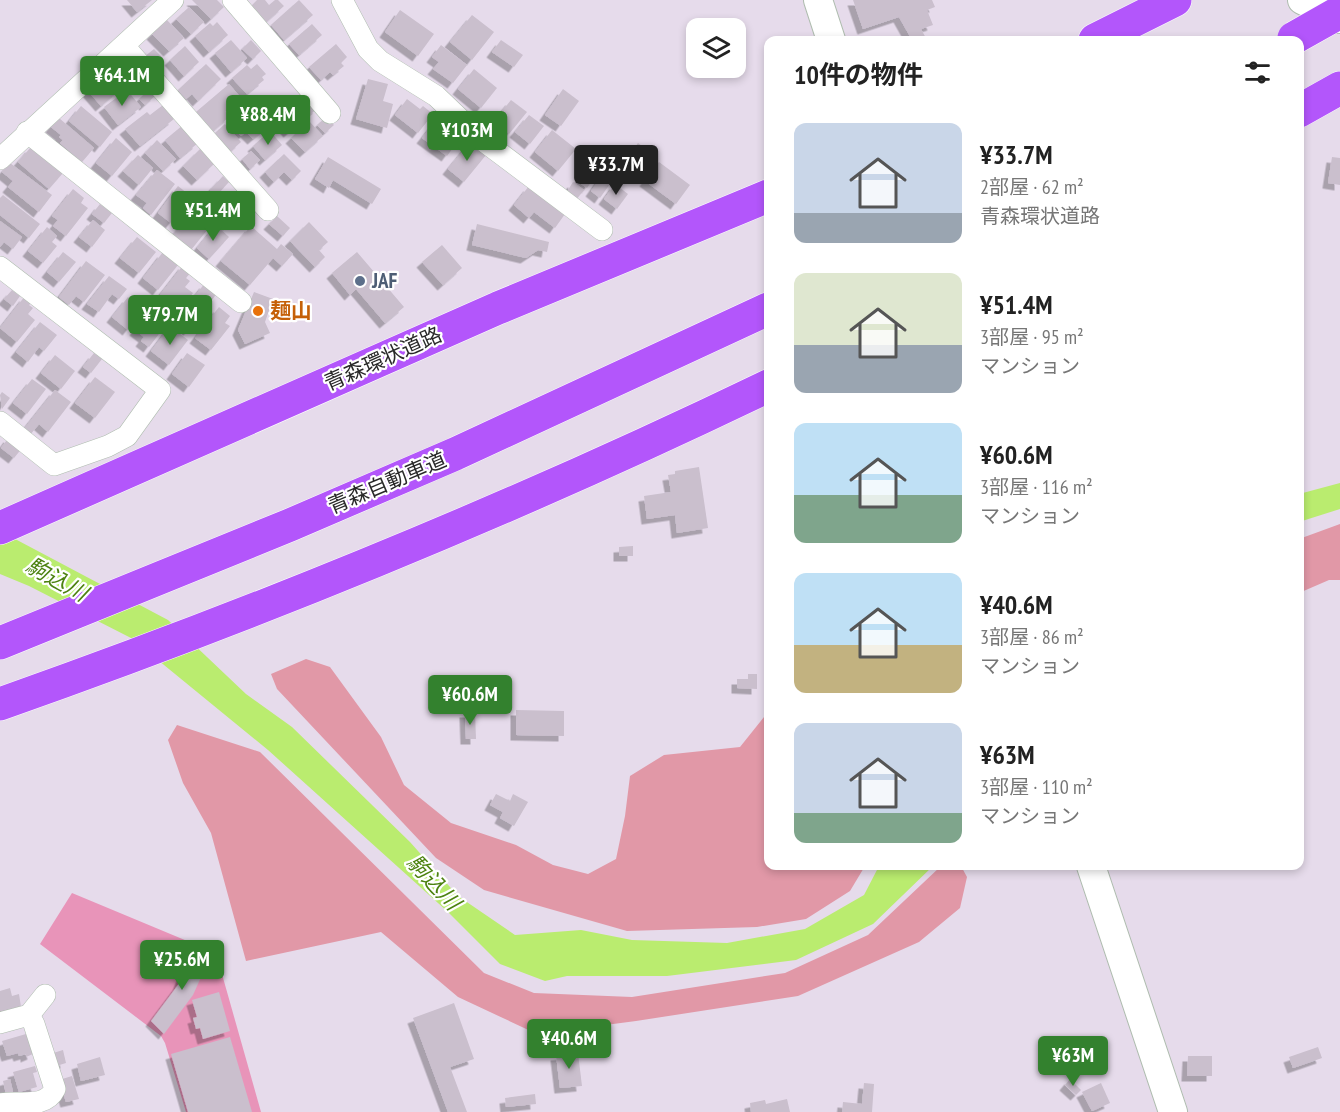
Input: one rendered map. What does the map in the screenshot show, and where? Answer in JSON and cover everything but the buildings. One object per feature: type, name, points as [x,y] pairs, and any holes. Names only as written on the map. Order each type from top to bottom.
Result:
[{"type":"highway","points":[[1103,36],[1175,0]]},
{"type":"highway","points":[[1297,36],[1340,12]]},
{"type":"highway","points":[[1304,108],[1340,88]]},
{"type":"highway","name":"青森環状道路","points":[[13,522],[498,308],[764,198]]},
{"type":"highway","name":"青森自動車道","points":[[0,643],[180,571],[455,454],[764,311]]},
{"type":"highway","points":[[0,704],[218,623],[449,530],[764,388]]},
{"type":"street","points":[[0,159],[173,0]]},
{"type":"street","points":[[233,0],[330,113]]},
{"type":"street","points":[[342,0],[368,50],[380,61],[436,96],[481,139],[603,230]]},
{"type":"street","points":[[818,0],[830,36]]},
{"type":"street","points":[[1302,0],[1340,19]]},
{"type":"street","points":[[124,46],[268,210]]},
{"type":"street","points":[[27,132],[241,302]]},
{"type":"street","points":[[0,267],[160,390],[127,436],[108,446],[54,465],[0,422]]},
{"type":"street","points":[[1092,870],[1173,1112]]},
{"type":"street","points":[[0,1023],[29,1016],[45,995]]},
{"type":"street","points":[[0,1104],[37,1103],[46,1100],[52,1095],[54,1089],[34,1024],[29,1016]]},
{"type":"shaded area","points":[[1340,524],[1340,580],[1329,580],[1304,591],[1304,537]]},
{"type":"shaded area","points":[[306,659],[330,667],[381,737],[404,785],[451,823],[516,845],[553,865],[588,874],[616,859],[630,776],[664,755],[740,747],[764,717],[764,870],[863,870],[850,891],[806,919],[757,927],[627,931],[484,890],[436,858],[277,689],[271,674]]},
{"type":"shaded area","points":[[177,725],[260,752],[484,973],[534,993],[632,997],[785,973],[868,935],[937,870],[963,870],[967,877],[960,908],[919,942],[798,996],[537,1034],[458,997],[381,932],[246,961],[211,833],[183,783],[168,740]]},
{"type":"shaded area","points":[[72,893],[216,953],[261,1112],[186,1112],[161,1036],[40,944]]},
{"type":"water","points":[[1340,483],[1340,509],[1304,520],[1304,493]]},
{"type":"water","name":"駒込川","points":[[0,531],[168,620],[246,694],[292,727],[410,842],[458,896],[515,935],[581,930],[632,940],[727,943],[805,929],[864,895],[877,870],[929,870],[873,924],[796,960],[667,976],[567,976],[545,981],[500,964],[448,912],[268,750],[131,638],[29,586],[0,574]]},
{"type":"place","name":"JAF","points":[[360,281]]},
{"type":"place","name":"麺山","points":[[258,311]]}]
